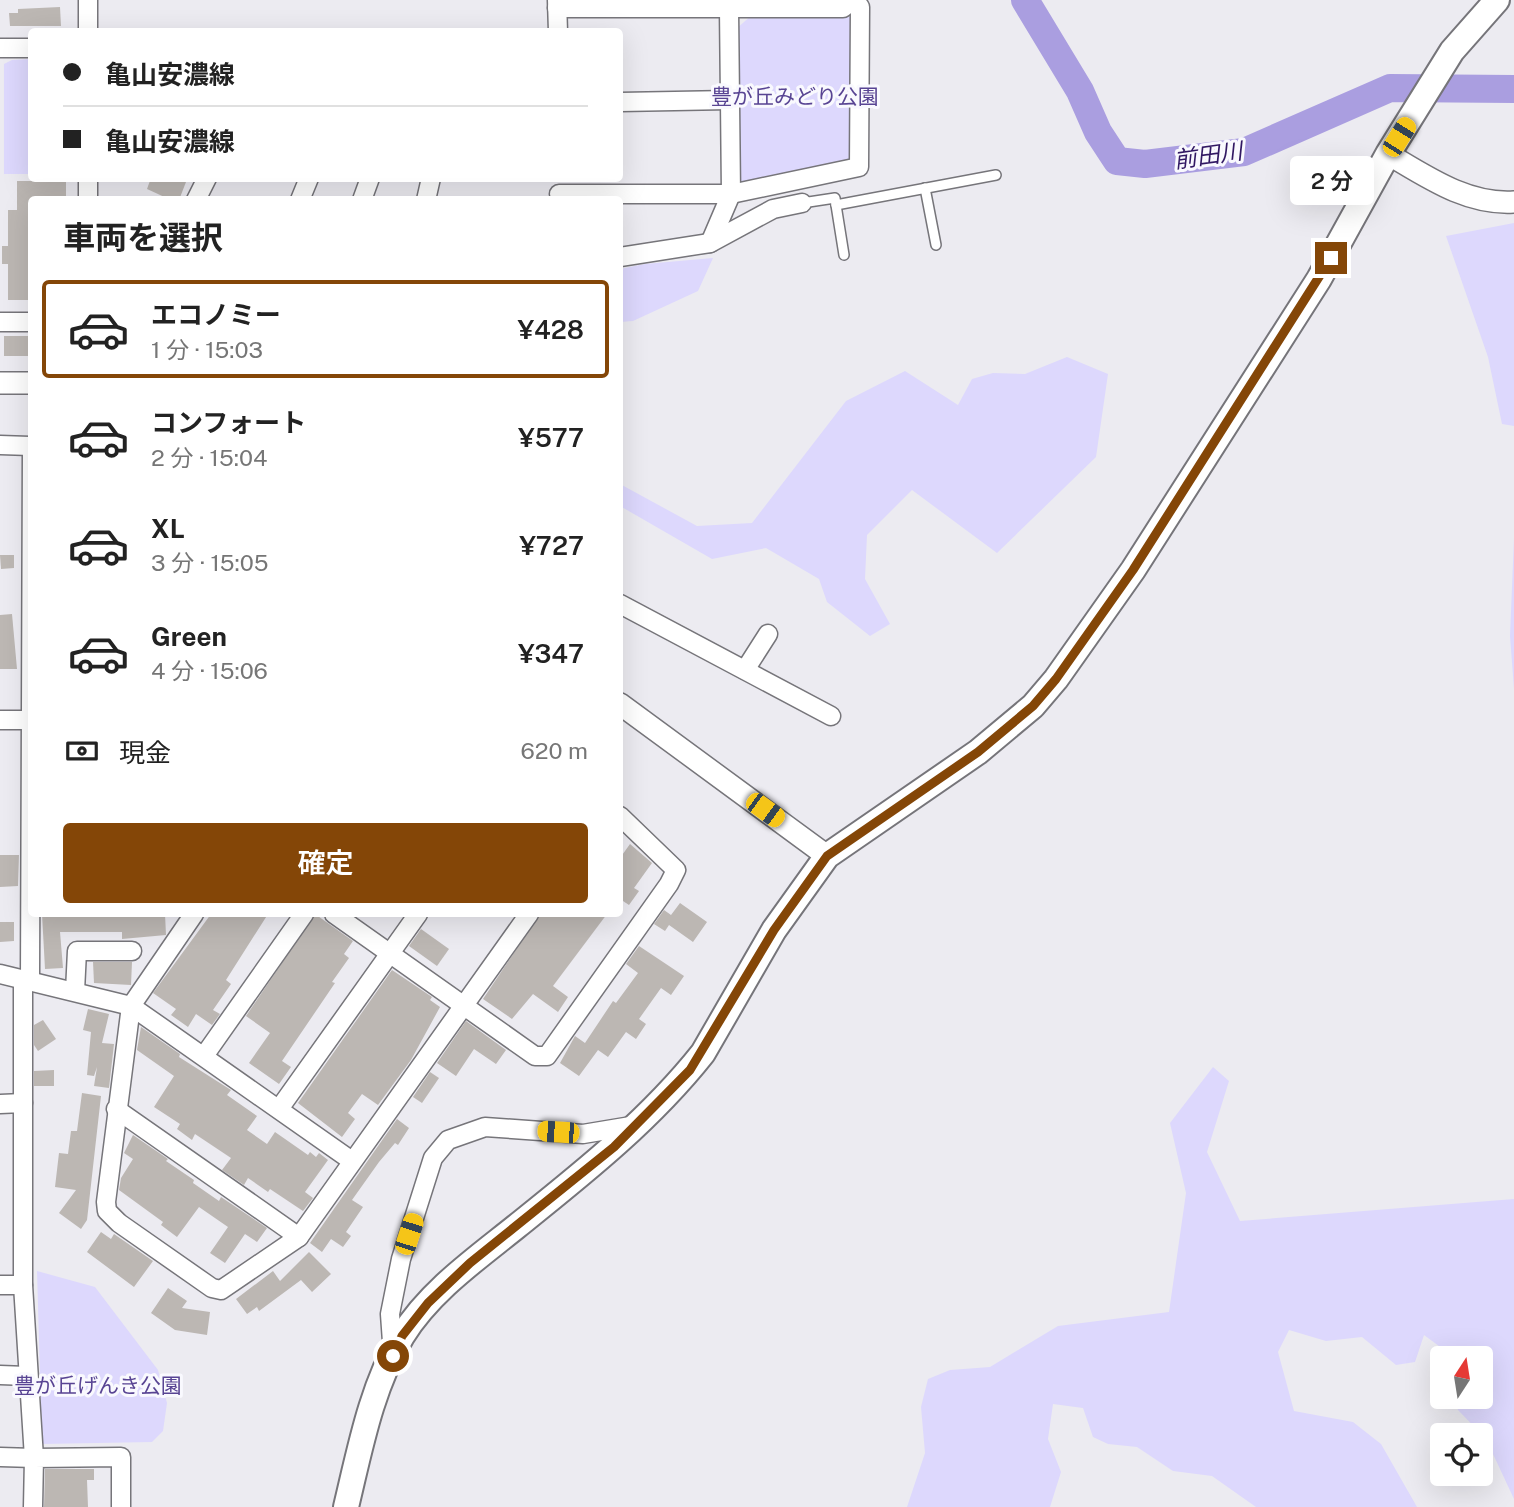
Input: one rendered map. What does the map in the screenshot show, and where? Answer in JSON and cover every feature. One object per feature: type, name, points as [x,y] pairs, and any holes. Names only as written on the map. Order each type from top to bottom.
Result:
[{"type":"main road","points":[[346,1507],[380,1382],[402,1336],[428,1303],[470,1263],[614,1147],[702,1053],[774,930],[827,856],[978,752],[1033,706],[1056,679],[1133,570],[1319,279],[1388,155],[1437,75],[1470,28],[1497,0]]},
{"type":"street","points":[[88,0],[88,28]]},
{"type":"street","points":[[558,28],[557,4],[729,9],[843,8],[854,0],[860,8],[859,167],[731,194],[559,191]]},
{"type":"street","points":[[710,243],[731,194],[729,9]]},
{"type":"street","points":[[0,48],[28,48]]},
{"type":"street","points":[[623,102],[729,100]]},
{"type":"street","points":[[1388,155],[1453,191],[1499,203],[1514,202]]},
{"type":"street","points":[[623,257],[710,243],[773,209],[802,203]]},
{"type":"street","points":[[0,321],[28,323]]},
{"type":"street","points":[[0,383],[28,383]]},
{"type":"street","points":[[0,445],[28,446]]},
{"type":"street","points":[[623,606],[831,716]]},
{"type":"street","points":[[745,670],[768,634]]},
{"type":"street","points":[[623,706],[827,856]]},
{"type":"street","points":[[0,720],[28,722]]},
{"type":"street","points":[[338,917],[535,1056],[547,1056],[669,884],[676,870],[623,819]]},
{"type":"street","points":[[28,893],[23,1103],[23,1285],[34,1458],[33,1507]]},
{"type":"street","points":[[192,917],[131,1006],[106,1202],[107,1211],[129,1230],[212,1287],[221,1290],[299,1237],[527,917]]},
{"type":"street","points":[[204,1056],[302,917]]},
{"type":"street","points":[[279,1110],[416,917]]},
{"type":"street","points":[[75,991],[77,951],[132,951]]},
{"type":"street","points":[[0,974],[131,1006],[352,1161]]},
{"type":"street","points":[[0,1104],[23,1103]]},
{"type":"street","points":[[117,1109],[299,1237]]},
{"type":"street","points":[[393,1356],[390,1314],[401,1259],[433,1158],[448,1139],[485,1127],[583,1134],[637,1125]]},
{"type":"street","points":[[0,1285],[23,1285]]},
{"type":"street","points":[[0,1376],[27,1376]]},
{"type":"street","points":[[0,1457],[121,1457],[121,1507]]},
{"type":"lane","points":[[836,205],[996,175]]},
{"type":"lane","points":[[925,188],[936,245]]},
{"type":"lane","points":[[802,203],[835,198],[844,255]]},
{"type":"green space","name":"豊が丘みどり公園","points":[[752,15],[855,17],[853,164],[737,188],[736,29]]},
{"type":"green space","points":[[28,59],[28,174],[4,174],[4,64],[12,60]]},
{"type":"green space","points":[[1514,223],[1514,426],[1502,424],[1488,357],[1446,236]]},
{"type":"green space","points":[[713,258],[698,291],[633,321],[623,322],[623,268]]},
{"type":"green space","points":[[1067,357],[1108,374],[1096,457],[997,553],[912,490],[867,535],[865,579],[890,624],[870,636],[827,602],[819,579],[766,548],[712,559],[623,508],[623,486],[697,526],[752,523],[846,401],[905,371],[958,405],[972,379],[993,373],[1025,374]]},
{"type":"green space","points":[[1514,538],[1514,689],[1510,636]]},
{"type":"green space","points":[[1213,1067],[1229,1081],[1207,1152],[1240,1221],[1514,1199],[1514,1499],[1493,1454],[1493,1423],[1471,1423],[1458,1409],[1493,1409],[1493,1346],[1439,1346],[1424,1335],[1415,1362],[1396,1365],[1362,1337],[1326,1341],[1289,1330],[1278,1352],[1294,1411],[1353,1422],[1381,1444],[1417,1507],[1256,1507],[1212,1476],[1173,1471],[1137,1447],[1108,1444],[1093,1437],[1083,1408],[1053,1404],[1048,1439],[1061,1472],[1050,1507],[907,1507],[925,1453],[921,1407],[928,1379],[950,1370],[990,1367],[1058,1326],[1169,1312],[1186,1193],[1170,1123]]},
{"type":"green space","name":"豊が丘げんき公園","points":[[37,1271],[95,1287],[158,1370],[167,1403],[163,1431],[152,1442],[42,1444]]},
{"type":"building","points":[[60,7],[61,26],[10,26],[9,13],[18,13],[18,9]]},
{"type":"building","points":[[17,181],[66,182],[66,196],[28,196],[28,300],[8,300],[8,264],[2,264],[2,246],[8,246],[8,210],[17,210]]},
{"type":"building","points":[[150,182],[186,182],[181,196],[162,196],[147,189]]},
{"type":"building","points":[[4,336],[28,336],[28,356],[4,356]]},
{"type":"building","points":[[0,555],[14,555],[14,568],[1,569]]},
{"type":"building","points":[[12,614],[17,669],[0,669],[0,615]]},
{"type":"building","points":[[630,844],[652,863],[634,888],[639,891],[629,905],[623,901],[623,854]]},
{"type":"building","points":[[0,855],[19,855],[18,886],[0,887]]},
{"type":"building","points":[[680,903],[707,922],[693,942],[669,925],[665,931],[654,924],[664,910],[671,915]]},
{"type":"building","points":[[42,917],[165,917],[166,935],[122,939],[122,932],[60,932],[63,968],[45,969]]},
{"type":"building","points":[[209,917],[266,917],[226,980],[231,984],[213,1010],[220,1014],[212,1025],[196,1014],[188,1027],[171,1015],[176,1009],[153,993]]},
{"type":"building","points":[[313,917],[319,917],[353,941],[344,954],[349,958],[332,982],[335,983],[282,1061],[291,1067],[279,1084],[249,1063],[270,1033],[246,1016]]},
{"type":"building","points":[[538,917],[605,917],[553,986],[568,997],[558,1012],[533,994],[512,1019],[483,999]]},
{"type":"building","points":[[0,922],[14,922],[14,941],[0,942]]},
{"type":"building","points":[[421,929],[449,949],[437,966],[409,946]]},
{"type":"building","points":[[639,946],[684,976],[671,995],[661,988],[639,1019],[646,1024],[636,1039],[626,1032],[608,1057],[598,1050],[579,1076],[560,1063],[575,1036],[585,1043],[613,1001],[616,1003],[638,973],[626,964]]},
{"type":"building","points":[[93,962],[132,962],[131,985],[94,983]]},
{"type":"building","points":[[392,970],[432,997],[430,1000],[440,1007],[411,1060],[378,1105],[362,1094],[348,1113],[355,1119],[342,1137],[298,1103]]},
{"type":"building","points":[[88,1009],[109,1014],[102,1043],[114,1044],[109,1088],[94,1086],[97,1067],[94,1076],[87,1075],[91,1032],[83,1030]]},
{"type":"building","points":[[43,1020],[56,1039],[38,1051],[34,1045],[34,1025]]},
{"type":"building","points":[[466,1021],[506,1050],[496,1064],[474,1049],[456,1076],[437,1063]]},
{"type":"building","points":[[141,1027],[180,1054],[179,1057],[231,1090],[227,1095],[257,1116],[247,1130],[267,1144],[275,1132],[308,1155],[310,1152],[316,1157],[319,1153],[328,1160],[305,1192],[313,1198],[303,1211],[270,1189],[268,1192],[248,1178],[244,1185],[222,1170],[231,1158],[195,1134],[192,1140],[177,1129],[180,1124],[154,1107],[174,1076],[137,1050]]},
{"type":"building","points":[[54,1070],[54,1086],[34,1086],[34,1071]]},
{"type":"building","points":[[430,1072],[439,1078],[422,1103],[413,1097]]},
{"type":"building","points":[[82,1093],[101,1096],[87,1220],[81,1229],[59,1213],[76,1190],[55,1187],[59,1153],[68,1154],[71,1131],[77,1131]]},
{"type":"building","points":[[397,1119],[409,1128],[398,1145],[395,1143],[379,1162],[352,1200],[363,1207],[346,1232],[351,1236],[343,1247],[331,1239],[322,1252],[310,1243]]},
{"type":"building","points":[[133,1135],[168,1159],[166,1161],[194,1180],[193,1183],[219,1201],[221,1197],[267,1228],[257,1242],[245,1234],[225,1263],[210,1253],[228,1227],[199,1207],[177,1237],[161,1225],[163,1222],[119,1190],[121,1178],[133,1159],[124,1153]]},
{"type":"building","points":[[101,1232],[111,1239],[114,1234],[153,1261],[134,1287],[87,1252]]},
{"type":"building","points":[[309,1252],[331,1274],[312,1292],[301,1280],[259,1311],[257,1307],[247,1314],[236,1299],[273,1271],[280,1281]]},
{"type":"building","points":[[168,1288],[187,1301],[182,1308],[210,1312],[207,1335],[175,1330],[151,1313]]},
{"type":"building","points":[[45,1469],[94,1469],[94,1480],[87,1480],[88,1507],[44,1507]]},
{"type":"waterway","name":"前田川","points":[[1025,0],[1080,91],[1098,132],[1117,161],[1145,164],[1244,152],[1390,88],[1514,89]]},
{"type":"route","points":[[393,1356],[402,1336],[428,1303],[470,1263],[614,1147],[690,1070],[774,930],[827,856],[978,752],[1033,706],[1079,648],[1133,570],[1331,258]]}]
